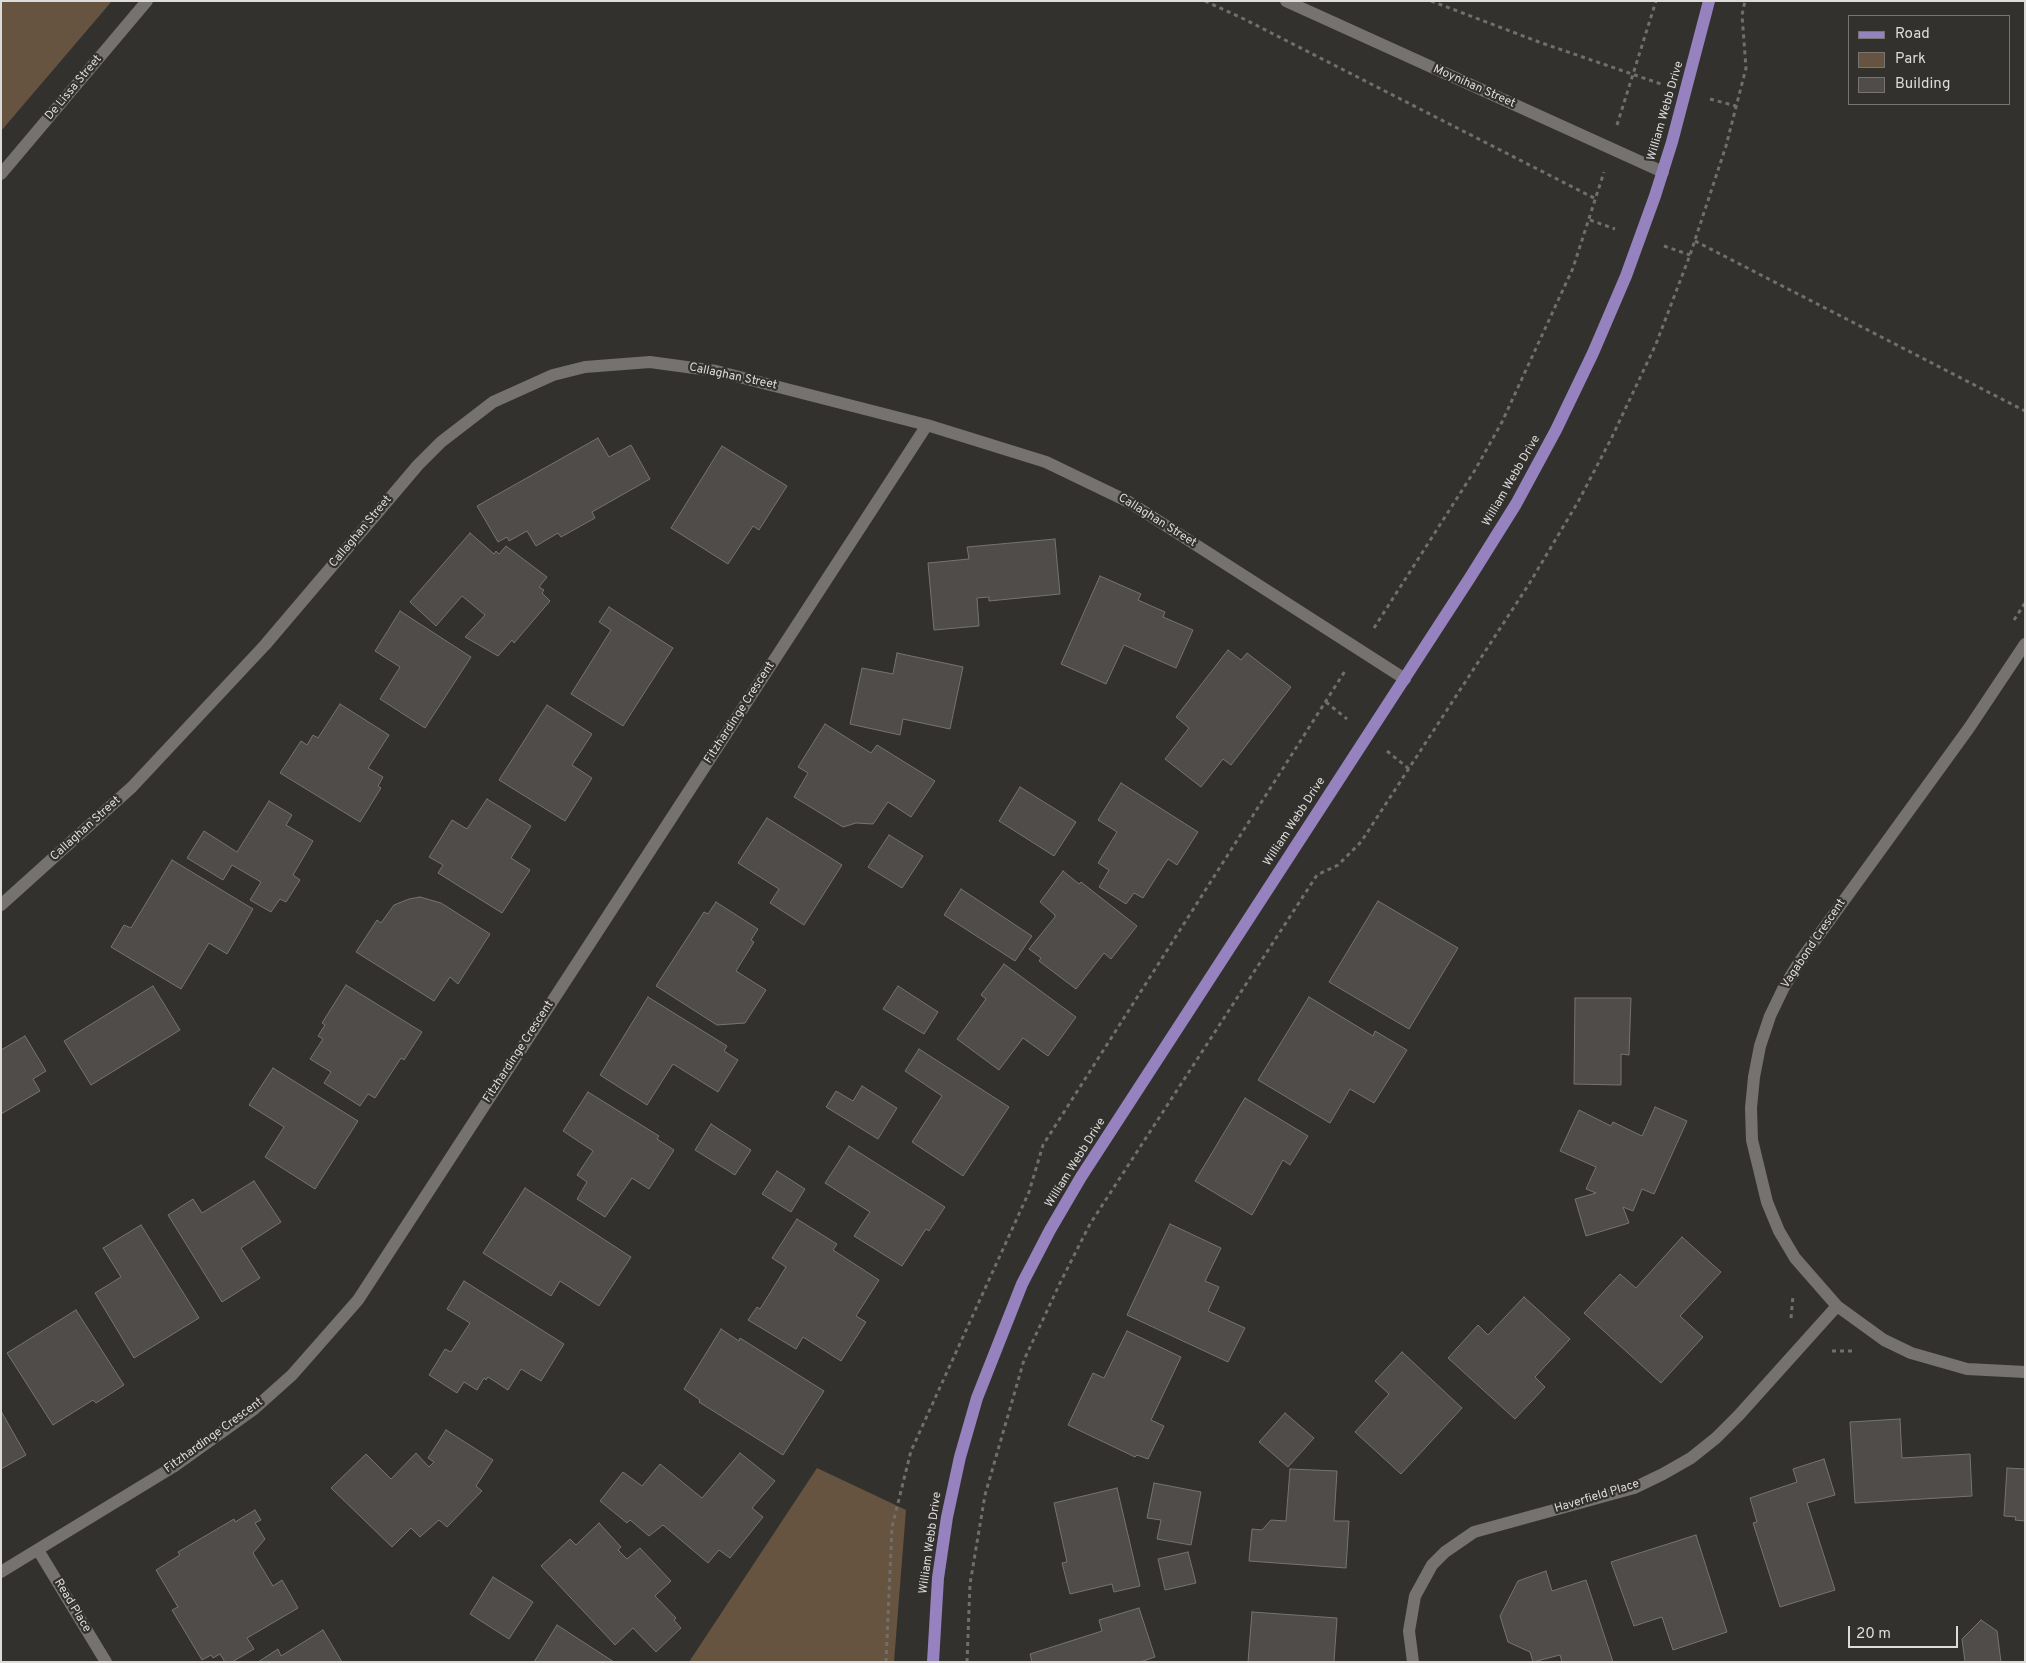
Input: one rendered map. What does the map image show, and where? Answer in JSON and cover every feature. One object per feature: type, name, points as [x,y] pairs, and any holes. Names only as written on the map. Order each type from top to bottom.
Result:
[{"type":"main road","name":"William Webb Drive","points":[[933,1662],[938,1578],[947,1518],[960,1457],[976,1398],[1022,1284],[1050,1230],[1081,1177],[1405,679],[1511,512],[1556,430],[1593,353],[1626,276],[1663,172],[1709,1]]},
{"type":"street","name":"De Lissa Street","points":[[1,174],[148,1]]},
{"type":"street","name":"Moynihan Street","points":[[1286,1],[1663,172]]},
{"type":"street","name":"Callaghan Street","points":[[1,905],[132,787],[265,645],[418,465],[441,442],[493,402],[553,376],[577,369],[650,362],[716,371],[927,425],[1046,462],[1130,502],[1405,679]]},
{"type":"street","name":"Fitzhardinge Crescent","points":[[1,1572],[173,1467],[254,1409],[292,1375],[358,1300],[927,425]]},
{"type":"street","name":"Vagabond Crescent","points":[[2025,644],[1969,728],[1800,960],[1770,1016],[1760,1046],[1751,1108],[1752,1140],[1764,1194],[1779,1231],[1796,1258],[1837,1306],[1884,1340],[1911,1352],[1967,1369],[2025,1372]]},
{"type":"street","name":"Haverfield Place","points":[[1413,1662],[1408,1631],[1415,1596],[1432,1565],[1445,1552],[1474,1532],[1634,1488],[1691,1458],[1716,1438],[1739,1415],[1837,1306]]},
{"type":"street","name":"Read Place","points":[[38,1550],[106,1662]]},
{"type":"path","points":[[1205,1],[1252,23],[1596,199]]},
{"type":"path","points":[[1431,1],[1538,42],[1632,74],[1656,1]]},
{"type":"path","points":[[967,1662],[970,1584],[985,1495],[1001,1434],[1024,1360],[1090,1224],[1317,875],[1338,865],[1361,842],[1529,584],[1578,502],[1611,439],[1656,344],[1726,146],[1746,68],[1742,15],[1745,1]]},
{"type":"path","points":[[886,1662],[892,1527],[910,1451],[1029,1192],[1043,1145],[1469,479],[1502,422],[1573,268],[1590,220]]},
{"type":"path","points":[[1694,241],[2025,411]]},
{"type":"path","points":[[2009,628],[2025,603]]},
{"type":"path","points":[[1790,1326],[1793,1293]]},
{"type":"green space","points":[[1,1],[112,1],[1,131]]},
{"type":"green space","points":[[817,1468],[906,1510],[894,1662],[689,1662]]},
{"type":"building","points":[[598,438],[609,457],[631,445],[650,479],[592,512],[595,518],[561,537],[558,533],[536,546],[527,531],[509,541],[507,537],[498,542],[477,506]]},
{"type":"building","points":[[722,446],[787,486],[759,530],[753,526],[728,564],[671,528]]},
{"type":"building","points":[[470,533],[494,554],[496,551],[499,554],[506,546],[547,577],[539,587],[544,590],[542,593],[550,601],[514,643],[512,640],[498,656],[465,637],[485,615],[462,596],[436,626],[410,602]]},
{"type":"building","points":[[1055,539],[1060,594],[989,601],[989,597],[977,598],[979,626],[934,630],[928,563],[969,559],[967,547]]},
{"type":"building","points":[[1100,576],[1141,594],[1138,600],[1165,612],[1163,617],[1193,630],[1176,668],[1124,645],[1106,684],[1061,664]]},
{"type":"building","points":[[609,607],[673,648],[623,726],[571,694],[611,630],[599,622]]},
{"type":"building","points":[[400,611],[471,657],[425,728],[380,699],[400,667],[375,651]]},
{"type":"building","points":[[1228,650],[1241,660],[1247,653],[1291,687],[1231,765],[1223,759],[1201,787],[1165,759],[1189,728],[1176,717]]},
{"type":"building","points":[[897,653],[963,667],[950,729],[903,719],[900,735],[850,724],[862,668],[893,674]]},
{"type":"building","points":[[340,704],[389,735],[368,768],[383,777],[378,786],[381,788],[360,822],[280,773],[301,741],[307,745],[313,735],[318,738]]},
{"type":"building","points":[[547,705],[592,734],[572,765],[592,778],[565,821],[499,780]]},
{"type":"building","points":[[825,724],[871,753],[877,745],[935,781],[911,817],[888,802],[873,824],[856,823],[843,827],[794,797],[808,773],[798,767]]},
{"type":"building","points":[[1121,783],[1198,832],[1177,865],[1168,859],[1143,898],[1134,893],[1126,904],[1099,887],[1109,870],[1098,863],[1117,832],[1098,820]]},
{"type":"building","points":[[1020,787],[1076,822],[1054,856],[999,821]]},
{"type":"building","points":[[487,799],[531,826],[511,858],[530,870],[502,913],[438,873],[443,865],[429,857],[452,820],[467,829]]},
{"type":"building","points":[[269,801],[292,815],[286,825],[313,841],[293,875],[300,880],[286,902],[280,899],[271,912],[250,900],[261,882],[232,865],[223,880],[187,858],[204,831],[237,852]]},
{"type":"building","points":[[767,818],[842,865],[804,925],[770,903],[779,889],[738,863]]},
{"type":"building","points":[[889,835],[923,856],[902,888],[868,867]]},
{"type":"building","points":[[172,860],[253,909],[227,954],[209,943],[181,989],[111,947],[124,925],[131,928]]},
{"type":"building","points":[[1063,871],[1079,884],[1081,882],[1137,926],[1111,959],[1104,953],[1076,989],[1039,961],[1041,958],[1029,949],[1055,917],[1040,902]]},
{"type":"building","points":[[961,889],[1032,936],[1015,961],[944,915]]},
{"type":"building","points":[[420,897],[441,903],[490,934],[458,984],[450,977],[434,1001],[356,952],[377,920],[381,923],[394,905]]},
{"type":"building","points":[[1378,901],[1458,948],[1409,1029],[1329,982]]},
{"type":"building","points":[[716,902],[758,929],[751,940],[754,942],[736,971],[766,990],[745,1023],[717,1025],[656,986],[704,912],[708,914]]},
{"type":"building","points":[[1004,964],[1076,1017],[1048,1056],[1023,1038],[999,1070],[957,1039],[986,999],[981,995]]},
{"type":"building","points":[[346,985],[422,1032],[404,1060],[401,1058],[375,1098],[368,1094],[360,1106],[324,1083],[331,1072],[310,1059],[323,1039],[318,1036],[325,1025],[322,1023]]},
{"type":"building","points":[[153,986],[180,1030],[91,1085],[64,1041]]},
{"type":"building","points":[[898,986],[938,1012],[924,1034],[883,1009]]},
{"type":"building","points":[[648,997],[727,1046],[724,1051],[738,1060],[718,1092],[673,1064],[647,1105],[600,1075]]},
{"type":"building","points":[[1309,997],[1373,1036],[1375,1031],[1407,1050],[1374,1103],[1350,1089],[1330,1123],[1258,1080]]},
{"type":"building","points":[[1575,998],[1631,998],[1629,1055],[1621,1054],[1621,1085],[1574,1084]]},
{"type":"building","points":[[25,1036],[46,1071],[33,1079],[40,1091],[1,1114],[1,1050]]},
{"type":"building","points":[[919,1049],[1009,1107],[963,1176],[912,1142],[942,1096],[905,1071]]},
{"type":"building","points":[[273,1068],[358,1121],[315,1189],[265,1157],[284,1127],[249,1105]]},
{"type":"building","points":[[862,1086],[897,1108],[878,1139],[826,1107],[836,1091],[853,1101]]},
{"type":"building","points":[[588,1092],[659,1136],[657,1139],[674,1150],[649,1189],[632,1178],[605,1217],[577,1199],[587,1182],[577,1175],[593,1151],[563,1131]]},
{"type":"building","points":[[1245,1098],[1308,1136],[1290,1165],[1283,1160],[1252,1215],[1195,1181]]},
{"type":"building","points":[[1655,1107],[1687,1121],[1654,1194],[1642,1189],[1633,1211],[1623,1207],[1629,1223],[1586,1236],[1575,1199],[1596,1193],[1586,1189],[1596,1167],[1560,1151],[1579,1110],[1611,1126],[1613,1122],[1642,1136]]},
{"type":"building","points":[[711,1124],[751,1150],[735,1175],[695,1150]]},
{"type":"building","points":[[849,1146],[945,1207],[929,1231],[926,1229],[902,1266],[854,1236],[870,1212],[825,1183]]},
{"type":"building","points":[[777,1171],[805,1189],[791,1212],[762,1194]]},
{"type":"building","points":[[254,1181],[281,1222],[241,1248],[260,1278],[222,1302],[168,1215],[193,1199],[202,1213]]},
{"type":"building","points":[[525,1188],[631,1257],[599,1306],[560,1281],[551,1296],[483,1253]]},
{"type":"building","points":[[797,1219],[837,1244],[833,1250],[879,1280],[856,1316],[866,1322],[841,1361],[803,1337],[796,1349],[748,1320],[757,1307],[760,1309],[786,1267],[772,1258]]},
{"type":"building","points":[[1170,1224],[1221,1248],[1205,1281],[1219,1287],[1208,1311],[1245,1328],[1228,1362],[1127,1315]]},
{"type":"building","points":[[141,1225],[199,1318],[134,1358],[95,1293],[121,1277],[103,1248]]},
{"type":"building","points":[[1682,1237],[1721,1272],[1680,1316],[1703,1337],[1661,1383],[1584,1313],[1620,1274],[1636,1288]]},
{"type":"building","points":[[464,1281],[564,1344],[541,1381],[521,1369],[508,1390],[488,1377],[486,1380],[484,1378],[477,1390],[464,1382],[457,1393],[429,1375],[445,1349],[451,1352],[470,1323],[447,1309]]},
{"type":"building","points":[[1524,1297],[1570,1339],[1535,1377],[1545,1387],[1515,1419],[1448,1358],[1478,1325],[1488,1335]]},
{"type":"building","points":[[76,1310],[124,1385],[96,1403],[93,1400],[53,1425],[7,1353]]},
{"type":"building","points":[[721,1329],[739,1341],[740,1338],[824,1391],[783,1455],[699,1402],[700,1400],[684,1389]]},
{"type":"building","points":[[1127,1331],[1181,1357],[1151,1420],[1164,1426],[1148,1459],[1137,1455],[1135,1457],[1068,1425],[1093,1373],[1104,1378]]},
{"type":"building","points":[[1402,1352],[1462,1408],[1401,1474],[1355,1432],[1389,1394],[1375,1381]]},
{"type":"building","points":[[1,1411],[26,1455],[1,1469]]},
{"type":"building","points":[[1285,1413],[1314,1438],[1288,1467],[1259,1442]]},
{"type":"building","points":[[1900,1419],[1902,1458],[1970,1454],[1972,1496],[1855,1503],[1850,1422]]},
{"type":"building","points":[[446,1430],[493,1460],[476,1486],[482,1491],[447,1527],[439,1520],[420,1537],[411,1528],[392,1547],[331,1488],[366,1454],[391,1479],[416,1453],[429,1467],[434,1462],[428,1458]]},
{"type":"building","points":[[740,1453],[775,1481],[752,1508],[763,1517],[730,1558],[719,1550],[708,1563],[663,1525],[649,1536],[630,1520],[627,1523],[600,1501],[623,1472],[642,1486],[660,1464],[702,1498]]},
{"type":"building","points":[[1824,1459],[1835,1495],[1807,1503],[1835,1590],[1780,1607],[1753,1523],[1757,1522],[1750,1498],[1797,1482],[1793,1469]]},
{"type":"building","points":[[2007,1468],[2025,1469],[2025,1521],[2015,1520],[2016,1517],[2004,1516]]},
{"type":"building","points":[[1290,1469],[1337,1471],[1334,1521],[1349,1521],[1346,1568],[1249,1561],[1252,1529],[1262,1530],[1271,1520],[1286,1521]]},
{"type":"building","points":[[1154,1483],[1201,1492],[1191,1545],[1157,1539],[1161,1520],[1147,1518]]},
{"type":"building","points":[[1117,1488],[1140,1586],[1114,1592],[1112,1584],[1070,1594],[1062,1563],[1067,1562],[1054,1503]]},
{"type":"building","points":[[255,1510],[261,1520],[255,1523],[265,1539],[253,1553],[273,1586],[282,1580],[298,1608],[247,1638],[254,1649],[232,1662],[225,1662],[220,1654],[213,1658],[211,1655],[202,1660],[172,1610],[178,1607],[156,1570],[180,1555],[178,1552],[234,1519],[235,1522]]},
{"type":"building","points":[[599,1523],[621,1547],[618,1550],[627,1559],[640,1548],[671,1581],[655,1596],[676,1618],[674,1620],[681,1628],[656,1652],[633,1628],[615,1645],[541,1566],[570,1539],[576,1545]]},
{"type":"building","points":[[1696,1535],[1727,1632],[1673,1650],[1662,1617],[1634,1626],[1611,1562]]},
{"type":"building","points":[[1188,1552],[1196,1583],[1165,1590],[1158,1559]]},
{"type":"building","points":[[1546,1571],[1552,1591],[1586,1580],[1613,1662],[1562,1662],[1560,1655],[1533,1662],[1530,1652],[1508,1642],[1500,1616],[1518,1581]]},
{"type":"building","points":[[493,1577],[533,1602],[509,1639],[470,1614]]},
{"type":"building","points":[[1139,1608],[1155,1657],[1140,1662],[1032,1662],[1030,1654],[1102,1631],[1099,1620]]},
{"type":"building","points":[[1252,1612],[1337,1618],[1334,1662],[1248,1662]]},
{"type":"building","points":[[1981,1620],[1997,1631],[2001,1662],[1965,1662],[1962,1639]]},
{"type":"building","points":[[557,1625],[614,1662],[534,1662]]},
{"type":"building","points":[[323,1630],[342,1662],[258,1662],[278,1649],[281,1656]]}]
